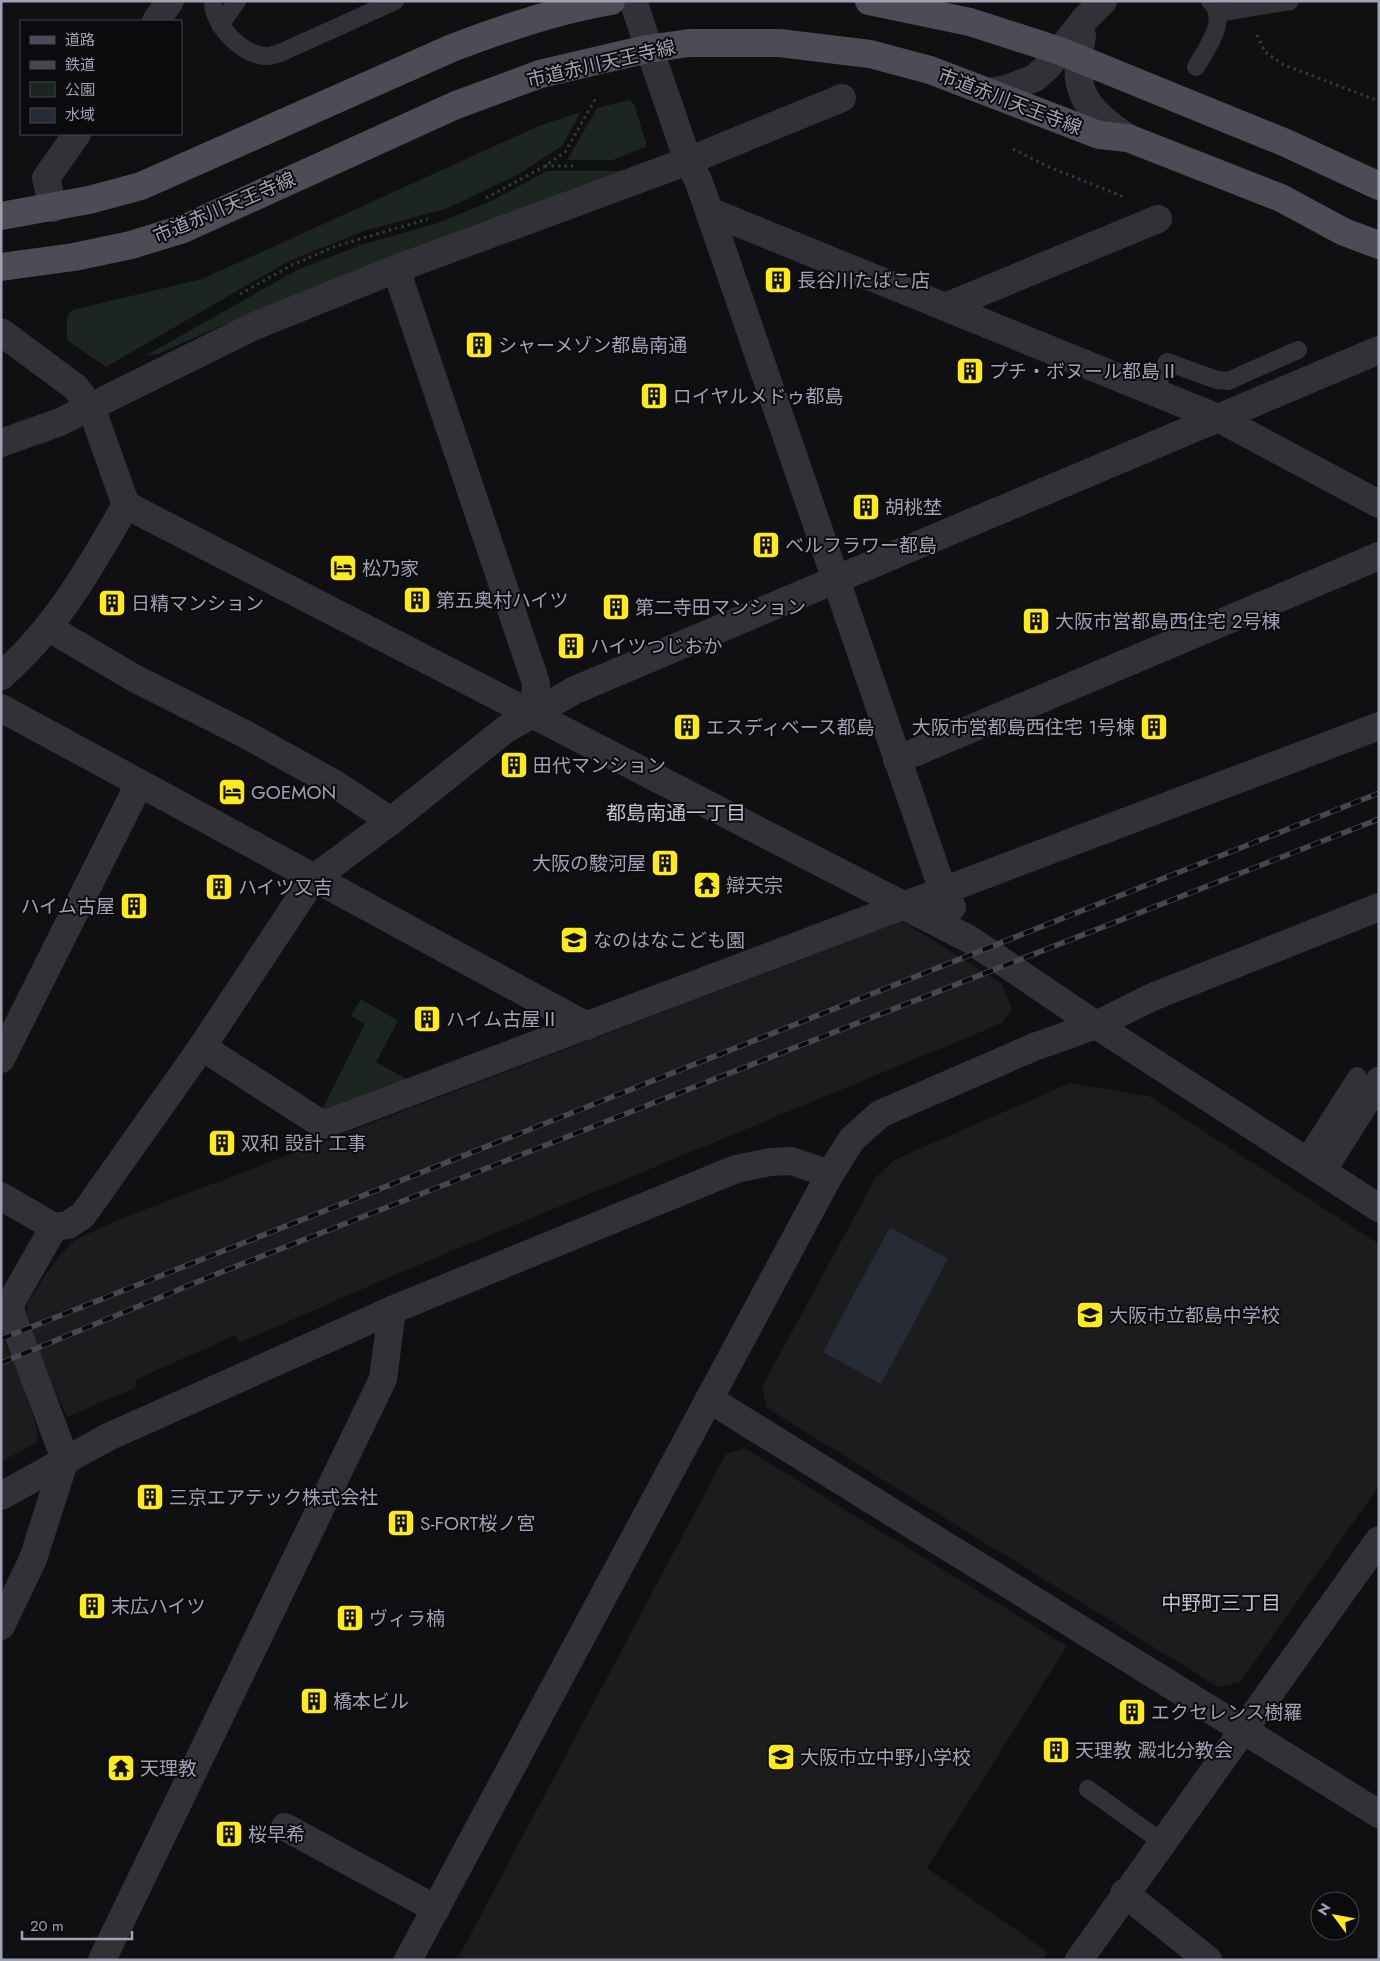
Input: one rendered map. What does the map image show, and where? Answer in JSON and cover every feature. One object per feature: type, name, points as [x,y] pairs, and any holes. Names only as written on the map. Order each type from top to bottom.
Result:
[{"type":"main road","points":[[1,216],[53,208],[141,186],[452,48],[490,34],[592,4],[611,1]]},
{"type":"main road","points":[[869,1],[970,22],[1069,55],[1286,143],[1379,186]]},
{"type":"main road","name":"市道赤川天王寺線","points":[[1,267],[74,257],[131,244],[183,229],[456,105],[540,74],[647,49],[689,43],[779,42],[835,48],[870,54],[930,70],[1099,135],[1128,138],[1281,198],[1344,232],[1379,245]]},
{"type":"street","points":[[157,20],[170,1]]},
{"type":"street","points":[[633,1],[647,49],[688,161],[698,180],[709,211],[943,891],[969,939]]},
{"type":"street","points":[[988,92],[1006,89],[1036,78],[1069,55],[1094,10]]},
{"type":"street","points":[[1069,55],[1083,96],[1104,122],[1128,138]]},
{"type":"street","points":[[1,444],[60,422],[252,327],[396,269],[688,161],[842,98]]},
{"type":"street","points":[[53,208],[46,178],[76,135]]},
{"type":"street","points":[[709,211],[1218,418],[1379,504]]},
{"type":"street","points":[[945,307],[1158,219]]},
{"type":"street","points":[[396,269],[536,682],[534,713]]},
{"type":"street","points":[[1,332],[75,387],[91,407],[126,505],[534,713],[969,939],[1379,1208]]},
{"type":"street","points":[[1,1196],[54,1227],[68,1225],[84,1215],[202,1047],[313,879],[391,821],[506,729],[575,690],[1379,350]]},
{"type":"street","points":[[1,676],[23,658],[49,628],[126,505]]},
{"type":"street","points":[[897,760],[1379,556]]},
{"type":"street","points":[[49,628],[134,678],[243,733],[326,780],[391,821]]},
{"type":"street","points":[[1,708],[587,1026]]},
{"type":"street","points":[[202,1047],[323,1125],[908,906],[943,891],[1379,726]]},
{"type":"street","points":[[1,1059],[139,784]]},
{"type":"street","points":[[408,1960],[830,1174],[852,1139],[880,1114],[1034,1047],[1096,1024],[1150,998],[1379,906]]},
{"type":"street","points":[[1313,1165],[1368,1079]]},
{"type":"street","points":[[1,1496],[108,1437],[392,1310],[736,1169],[770,1162],[791,1161],[830,1174]]},
{"type":"street","points":[[1,1626],[33,1559],[65,1459],[12,1317],[10,1304],[54,1227]]},
{"type":"street","points":[[102,1960],[383,1379],[392,1310]]},
{"type":"street","points":[[709,1399],[1379,1814]]},
{"type":"street","points":[[1079,1960],[1124,1894],[1379,1540]]},
{"type":"street","points":[[285,1828],[436,1909]]},
{"type":"street","points":[[1124,1894],[1208,1960]]},
{"type":"lane","points":[[214,1],[214,14],[220,26],[233,39],[265,57],[280,53],[395,1]]},
{"type":"lane","points":[[220,26],[237,1]]},
{"type":"lane","points":[[1196,67],[1218,27],[1214,7],[1250,8],[1290,1]]},
{"type":"lane","points":[[1154,392],[1167,362],[1217,380],[1228,381],[1298,350]]},
{"type":"lane","points":[[1088,1789],[1162,1842]]},
{"type":"path","points":[[1250,8],[1260,44],[1273,59],[1284,66],[1379,101]]},
{"type":"path","points":[[482,199],[544,166],[565,152],[597,96]]},
{"type":"path","points":[[1013,149],[1048,167],[1126,198]]},
{"type":"path","points":[[239,294],[292,266],[336,246],[434,217]]},
{"type":"shaded area","points":[[902,921],[1001,983],[1011,1005],[1010,1012],[1002,1023],[399,1273],[239,1343],[236,1335],[135,1380],[137,1387],[67,1417],[20,1313],[28,1309],[27,1304],[44,1277],[60,1255],[75,1240],[120,1219]]},
{"type":"shaded area","name":"大阪市立都島中学校","points":[[1070,1083],[1149,1096],[1379,1244],[1379,1486],[1240,1682],[1218,1687],[767,1408],[762,1387],[876,1177],[894,1160]]},
{"type":"shaded area","points":[[1,1335],[21,1377],[37,1430],[37,1442],[1,1462]]},
{"type":"shaded area","name":"大阪市立中野小学校","points":[[745,1448],[1067,1646],[927,1868],[1048,1952],[1043,1960],[457,1960],[726,1454]]},
{"type":"green space","points":[[629,100],[634,104],[647,146],[613,160],[567,160],[597,108]]},
{"type":"green space","points":[[581,112],[562,146],[517,175],[448,208],[364,231],[289,261],[106,367],[67,340],[67,317],[72,310],[202,279],[541,125]]},
{"type":"green space","points":[[547,171],[622,171],[331,281],[158,354],[145,356],[297,270],[358,246],[438,223],[491,201]]},
{"type":"green space","points":[[361,999],[398,1021],[376,1062],[410,1081],[320,1114],[365,1024],[351,1016]]},
{"type":"water","points":[[890,1227],[948,1259],[881,1384],[823,1352]]},
{"type":"railway","points":[[1,1339],[1379,793]]},
{"type":"railway","points":[[1,1363],[219,1273],[1379,819]]},
{"type":"place","name":"長谷川たばこ店","points":[[778,280]]},
{"type":"place","name":"シャーメゾン都島南通","points":[[479,345]]},
{"type":"place","name":"プチ・ボヌール都島Ⅱ","points":[[970,371]]},
{"type":"place","name":"ロイヤルメドゥ都島","points":[[654,396]]},
{"type":"place","name":"胡桃埜","points":[[866,507]]},
{"type":"place","name":"ベルフラワー都島","points":[[766,545]]},
{"type":"place","name":"松乃家","points":[[343,568]]},
{"type":"place","name":"第五奥村ハイツ","points":[[417,600]]},
{"type":"place","name":"日精マンション","points":[[112,603]]},
{"type":"place","name":"第二寺田マンション","points":[[616,607]]},
{"type":"place","name":"大阪市営都島西住宅 2号棟","points":[[1036,621]]},
{"type":"place","name":"ハイツつじおか","points":[[571,646]]},
{"type":"place","name":"エスディベース都島","points":[[687,727]]},
{"type":"place","name":"大阪市営都島西住宅 1号棟","points":[[1154,727]]},
{"type":"place","name":"田代マンション","points":[[514,765]]},
{"type":"place","name":"GOEMON","points":[[232,792]]},
{"type":"place","name":"大阪の駿河屋","points":[[665,863]]},
{"type":"place","name":"辯天宗","points":[[707,885]]},
{"type":"place","name":"ハイツ又吉","points":[[219,887]]},
{"type":"place","name":"ハイム古屋","points":[[134,906]]},
{"type":"place","name":"なのはなこども園","points":[[574,940]]},
{"type":"place","name":"ハイム古屋Ⅱ","points":[[427,1019]]},
{"type":"place","name":"双和 設計 工事","points":[[222,1143]]},
{"type":"place","name":"大阪市立都島中学校","points":[[1090,1315]]},
{"type":"place","name":"三京エアテック株式会社","points":[[150,1497]]},
{"type":"place","name":"S-FORT桜ノ宮","points":[[401,1523]]},
{"type":"place","name":"末広ハイツ","points":[[92,1606]]},
{"type":"place","name":"ヴィラ楠","points":[[350,1618]]},
{"type":"place","name":"橋本ビル","points":[[314,1701]]},
{"type":"place","name":"エクセレンス樹羅","points":[[1132,1712]]},
{"type":"place","name":"天理教 澱北分教会","points":[[1056,1750]]},
{"type":"place","name":"大阪市立中野小学校","points":[[781,1757]]},
{"type":"place","name":"天理教","points":[[121,1768]]},
{"type":"place","name":"桜早希","points":[[229,1834]]},
{"type":"district","name":"都島南通一丁目","points":[[676,813]]},
{"type":"district","name":"中野町三丁目","points":[[1221,1603]]}]
